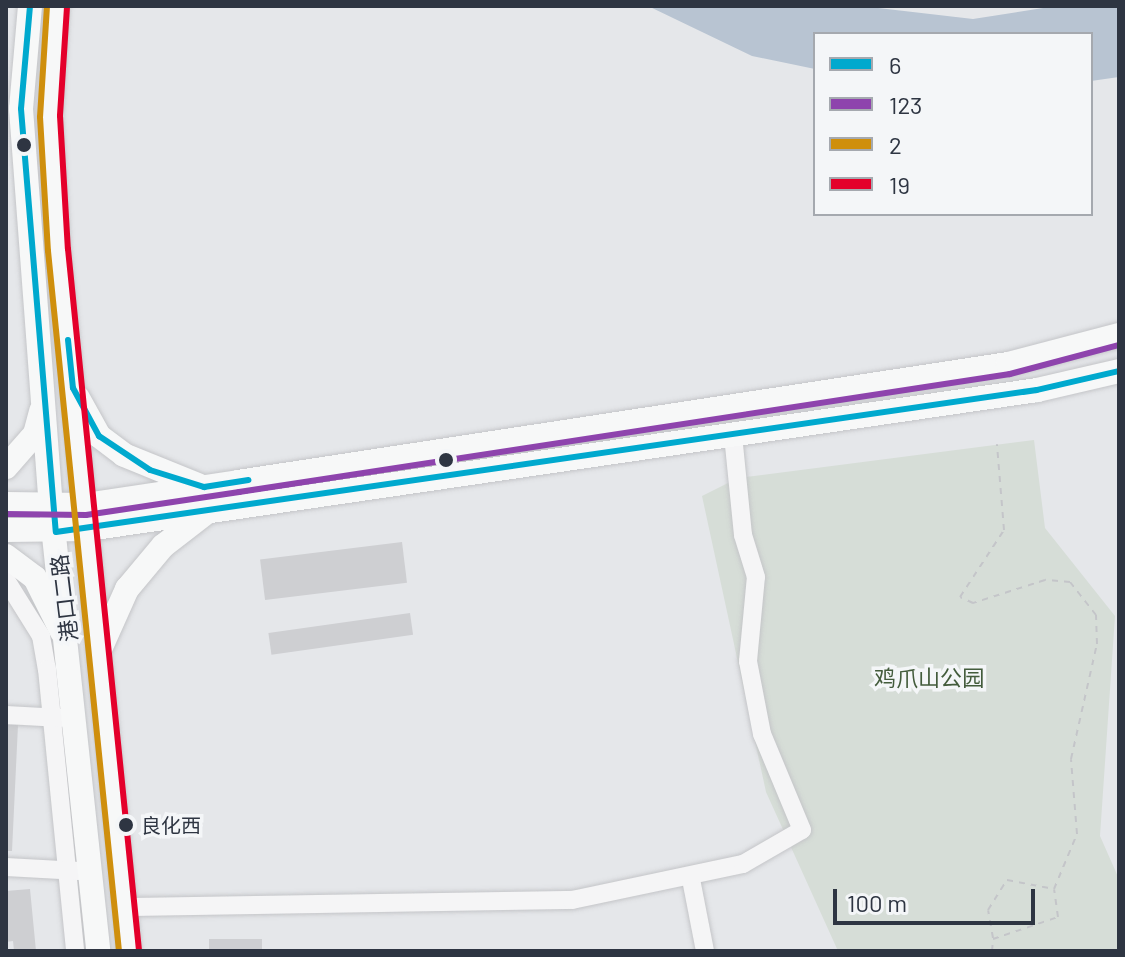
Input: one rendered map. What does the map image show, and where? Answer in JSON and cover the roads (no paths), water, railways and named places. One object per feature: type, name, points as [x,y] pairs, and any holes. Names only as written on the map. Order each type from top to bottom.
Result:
[{"type":"main road","name":"港口二路","points":[[30,6],[21,109],[45,393],[51,508],[70,648],[68,719],[78,870],[98,951]]},
{"type":"main road","name":"港口二路","points":[[57,6],[50,116],[58,250],[129,951]]},
{"type":"main road","points":[[33,254],[58,250]]},
{"type":"main road","points":[[6,530],[56,532],[87,517],[206,499],[238,482],[1008,364],[1119,335]]},
{"type":"main road","points":[[73,388],[99,436],[124,455],[206,499],[240,507],[733,434],[1119,371]]},
{"type":"main road","points":[[6,467],[35,434],[45,393]]},
{"type":"main road","points":[[238,482],[240,507]]},
{"type":"main road","points":[[100,649],[127,589],[206,499]]},
{"type":"main road","points":[[6,504],[51,508],[87,517]]},
{"type":"main road","points":[[6,556],[35,578],[70,648]]},
{"type":"main road","points":[[68,719],[106,719]]},
{"type":"street","points":[[125,907],[572,900],[691,879],[743,864],[802,830],[762,734],[748,661],[756,577],[743,535],[733,434]]},
{"type":"street","points":[[6,580],[41,636],[68,719],[6,715]]},
{"type":"street","points":[[6,867],[78,870],[75,951]]},
{"type":"street","points":[[691,879],[705,951]]},
{"type":"water","points":[[648,6],[861,6],[973,19],[1056,6],[1119,6],[1119,77],[1093,81],[1093,32],[813,32],[813,69],[752,56]]},
{"type":"place","name":"良化西","points":[[126,825]]},
{"type":"park label","name":"鸡爪山公园","points":[[929,678]]}]
